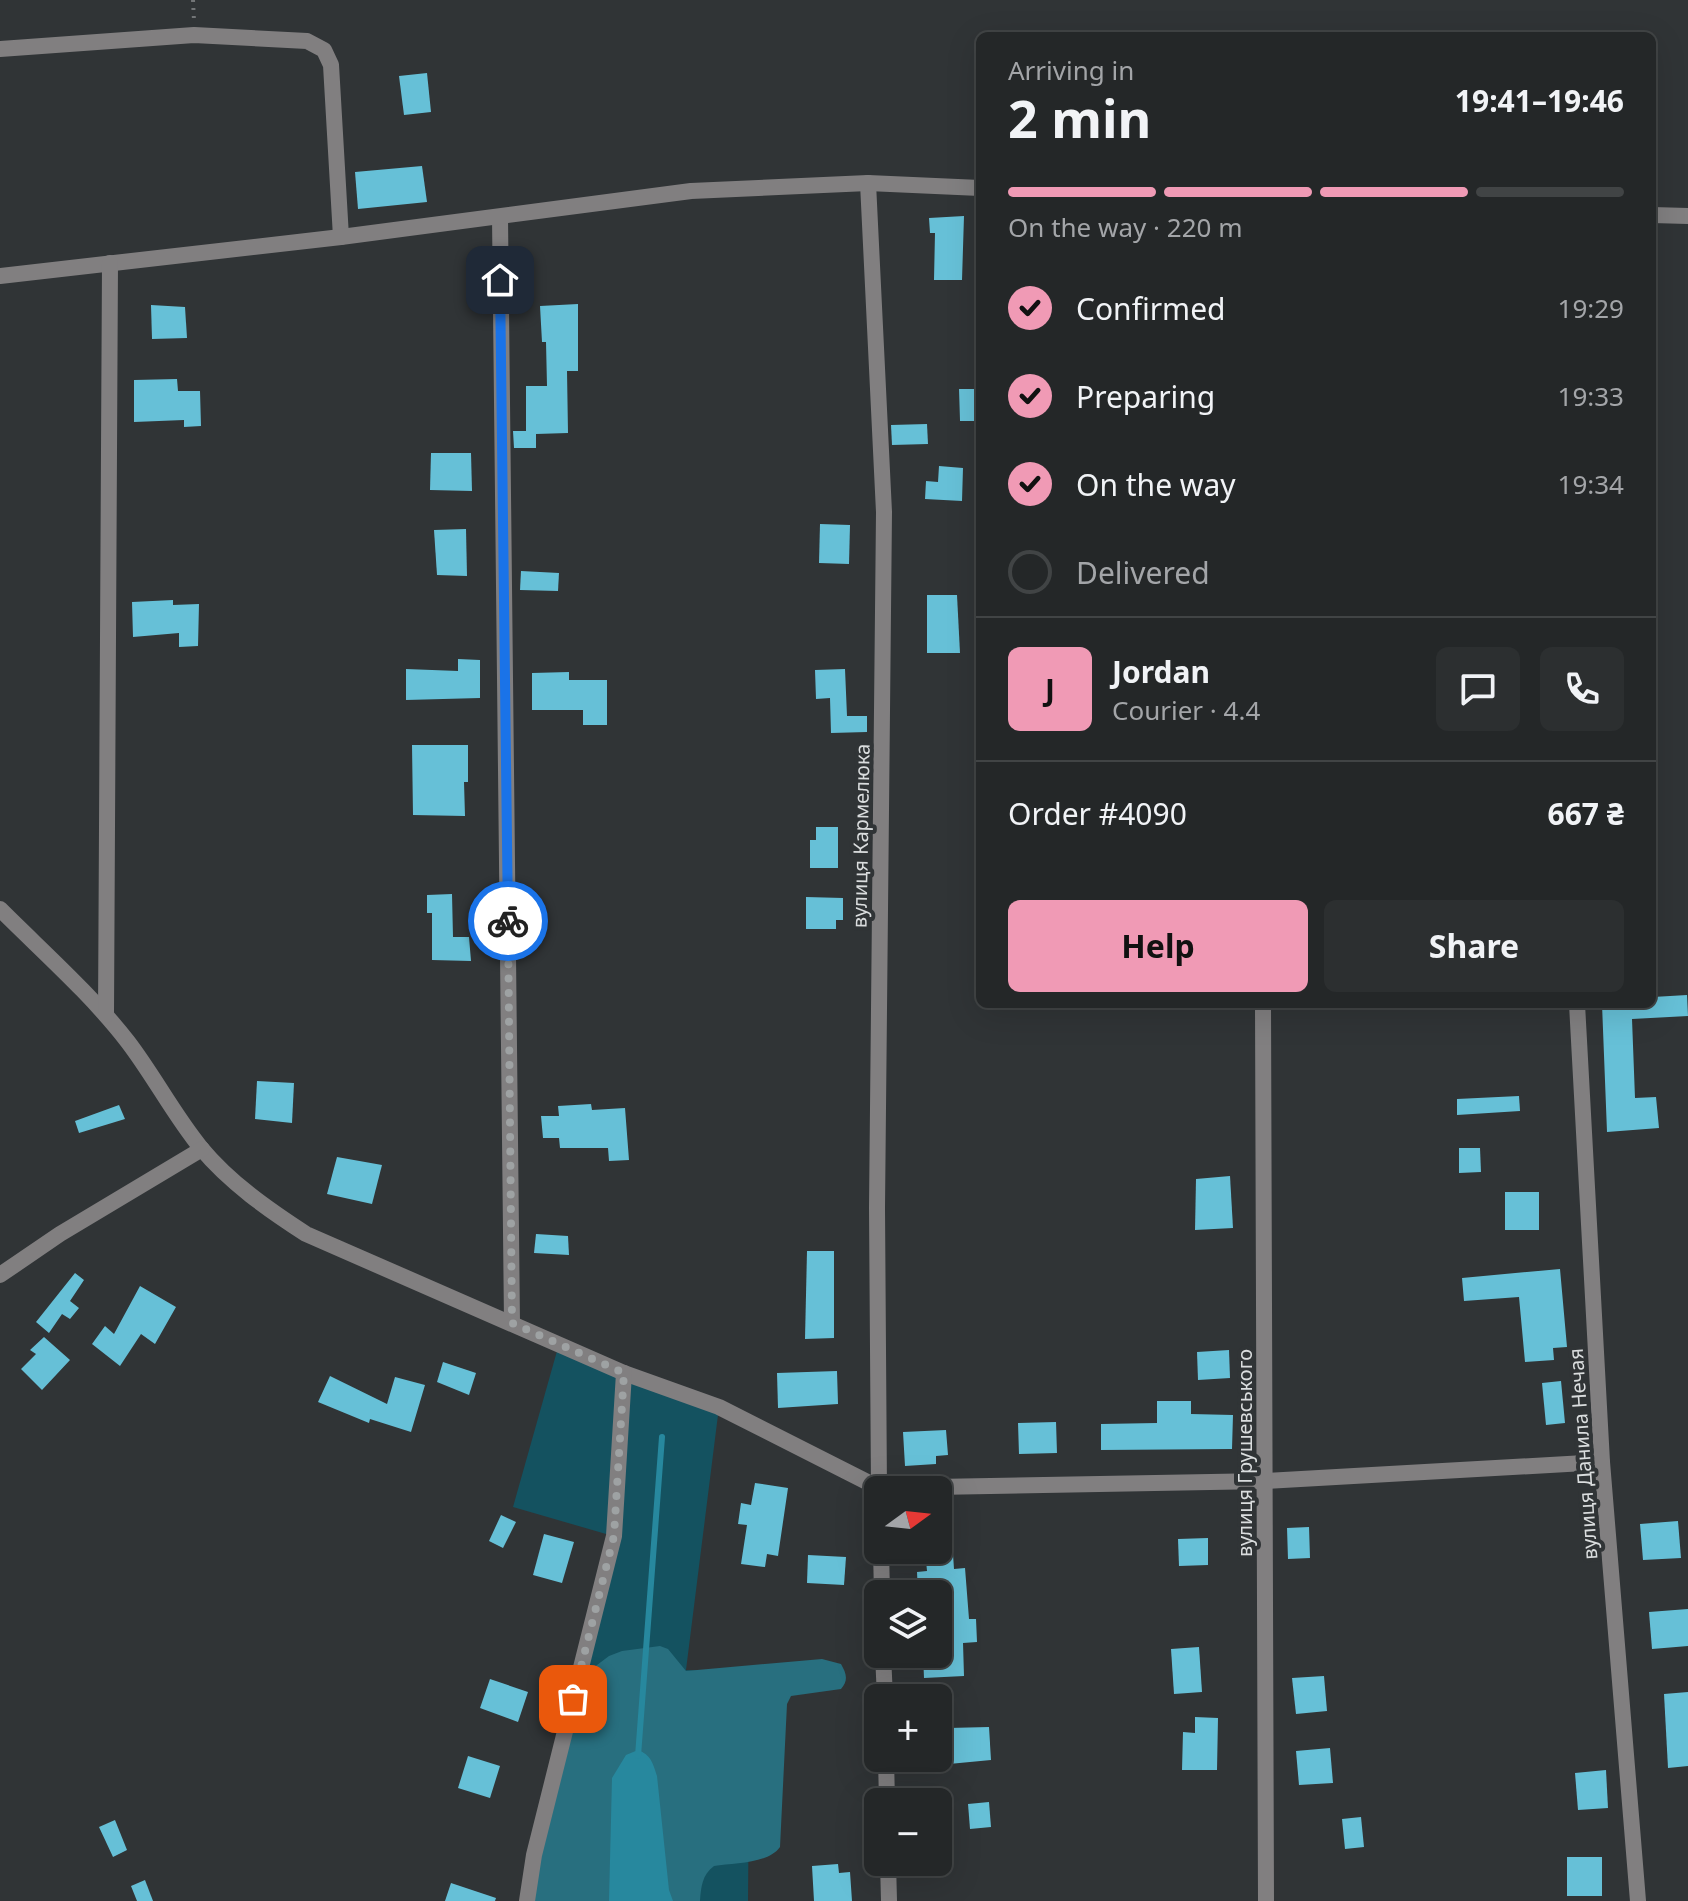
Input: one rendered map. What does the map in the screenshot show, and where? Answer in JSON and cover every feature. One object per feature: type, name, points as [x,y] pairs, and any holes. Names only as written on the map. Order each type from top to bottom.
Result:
[{"type":"street","points":[[0,49],[194,35],[307,41],[324,50],[331,65],[341,237]]},
{"type":"street","points":[[0,276],[341,237],[691,191],[868,183],[976,188]]},
{"type":"street","name":"вулиця Кармелюка","points":[[868,183],[884,512],[877,1208],[879,1476]]},
{"type":"street","points":[[1656,215],[1688,216]]},
{"type":"street","points":[[500,217],[512,1323]]},
{"type":"street","points":[[106,1015],[110,263]]},
{"type":"street","points":[[0,909],[106,1015],[147,1068],[202,1149],[247,1192],[306,1234],[624,1373],[719,1407],[864,1481]]},
{"type":"street","name":"вулиця Грушевського","points":[[1263,1008],[1266,1901]]},
{"type":"street","name":"вулиця Данила Нечая","points":[[1577,1008],[1602,1462],[1638,1901]]},
{"type":"street","points":[[0,1275],[60,1234],[202,1149]]},
{"type":"street","points":[[527,1901],[540,1827],[614,1536],[624,1373]]},
{"type":"street","points":[[952,1487],[1266,1481],[1602,1462]]},
{"type":"street","points":[[888,1876],[889,1901]]},
{"type":"shaded area","points":[[559,1344],[719,1407],[686,1670],[750,1672],[748,1901],[527,1901],[613,1536],[513,1507]]},
{"type":"shaded area","points":[[660,1646],[668,1649],[686,1671],[822,1659],[841,1664],[846,1676],[841,1689],[791,1696],[787,1704],[780,1847],[775,1853],[759,1860],[714,1866],[705,1877],[700,1901],[533,1901],[534,1855],[573,1699],[593,1668],[609,1656],[622,1651]]},
{"type":"shaded area","points":[[638,1750],[651,1760],[657,1776],[669,1890],[673,1901],[609,1901],[612,1778],[626,1755]]},
{"type":"building","points":[[427,73],[431,112],[404,115],[399,76]]},
{"type":"building","points":[[422,166],[427,202],[358,209],[355,172]]},
{"type":"building","points":[[964,216],[962,280],[934,280],[935,233],[930,233],[929,218]]},
{"type":"building","points":[[578,304],[578,371],[567,371],[568,433],[536,434],[536,448],[514,448],[513,431],[526,431],[526,386],[547,386],[546,342],[542,342],[540,306]]},
{"type":"building","points":[[151,305],[185,307],[187,338],[152,339]]},
{"type":"building","points":[[177,379],[178,391],[200,391],[201,426],[184,427],[184,420],[134,422],[134,380]]},
{"type":"building","points":[[959,389],[976,389],[976,421],[960,421]]},
{"type":"building","points":[[927,424],[928,444],[892,445],[891,425]]},
{"type":"building","points":[[431,453],[471,453],[472,491],[430,490]]},
{"type":"building","points":[[939,466],[963,468],[962,501],[925,499],[926,481],[938,482]]},
{"type":"building","points":[[820,524],[850,525],[849,564],[819,563]]},
{"type":"building","points":[[466,529],[467,576],[437,575],[434,530]]},
{"type":"building","points":[[521,571],[559,573],[558,591],[520,590]]},
{"type":"building","points":[[927,595],[957,595],[960,653],[927,653]]},
{"type":"building","points":[[173,600],[173,605],[199,604],[198,646],[179,647],[179,633],[133,637],[132,602]]},
{"type":"building","points":[[458,659],[480,660],[480,698],[406,700],[406,669],[458,671]]},
{"type":"building","points":[[845,669],[847,716],[867,716],[867,732],[831,733],[830,698],[816,699],[815,670]]},
{"type":"building","points":[[569,672],[569,680],[607,680],[607,725],[583,725],[583,710],[532,710],[532,673]]},
{"type":"building","points":[[412,745],[468,745],[468,782],[464,782],[465,816],[413,815]]},
{"type":"building","points":[[816,827],[838,827],[838,868],[810,868],[810,840],[816,840]]},
{"type":"building","points":[[452,894],[453,937],[469,937],[471,961],[432,960],[432,913],[427,913],[427,895]]},
{"type":"building","points":[[806,897],[843,898],[843,920],[836,920],[836,929],[806,929]]},
{"type":"building","points":[[1687,995],[1688,1016],[1632,1019],[1635,1098],[1656,1097],[1659,1128],[1607,1132],[1602,1008],[1656,1008],[1656,997]]},
{"type":"building","points":[[257,1081],[294,1083],[292,1123],[255,1119]]},
{"type":"building","points":[[1519,1096],[1520,1111],[1457,1115],[1457,1099]]},
{"type":"building","points":[[591,1104],[592,1110],[625,1108],[629,1160],[609,1161],[608,1148],[560,1148],[559,1138],[543,1138],[541,1116],[559,1116],[558,1106]]},
{"type":"building","points":[[119,1105],[125,1119],[79,1133],[75,1121]]},
{"type":"building","points":[[1459,1148],[1480,1148],[1481,1172],[1459,1173]]},
{"type":"building","points":[[337,1157],[382,1165],[372,1204],[327,1194]]},
{"type":"building","points":[[1230,1176],[1233,1228],[1195,1230],[1196,1179]]},
{"type":"building","points":[[1505,1192],[1539,1192],[1539,1230],[1505,1230]]},
{"type":"building","points":[[536,1234],[568,1236],[569,1255],[534,1253]]},
{"type":"building","points":[[807,1251],[834,1251],[834,1338],[805,1339]]},
{"type":"building","points":[[1560,1269],[1567,1347],[1553,1348],[1554,1360],[1525,1362],[1519,1297],[1464,1301],[1462,1278]]},
{"type":"building","points":[[75,1273],[84,1280],[70,1301],[79,1308],[70,1319],[62,1314],[49,1333],[36,1322]]},
{"type":"building","points":[[140,1286],[176,1307],[155,1344],[141,1334],[120,1366],[92,1344],[105,1326],[114,1334]]},
{"type":"building","points":[[44,1337],[70,1360],[42,1390],[21,1369],[36,1354],[30,1350]]},
{"type":"building","points":[[1229,1350],[1230,1378],[1198,1380],[1197,1352]]},
{"type":"building","points":[[443,1362],[476,1373],[469,1395],[437,1382]]},
{"type":"building","points":[[837,1371],[838,1404],[778,1408],[777,1373]]},
{"type":"building","points":[[330,1376],[387,1404],[395,1377],[425,1385],[411,1432],[370,1419],[369,1423],[318,1402]]},
{"type":"building","points":[[1561,1381],[1565,1423],[1546,1425],[1542,1383]]},
{"type":"building","points":[[1157,1401],[1191,1401],[1191,1414],[1233,1415],[1232,1449],[1101,1450],[1101,1424],[1157,1423]]},
{"type":"building","points":[[1056,1422],[1057,1453],[1019,1454],[1018,1423]]},
{"type":"building","points":[[946,1430],[948,1455],[936,1456],[936,1464],[905,1466],[903,1432]]},
{"type":"building","points":[[755,1483],[788,1488],[778,1556],[767,1554],[765,1567],[741,1564],[747,1525],[738,1524],[741,1503],[751,1505]]},
{"type":"building","points":[[501,1515],[516,1522],[503,1548],[489,1541]]},
{"type":"building","points":[[1678,1521],[1681,1558],[1643,1560],[1640,1524]]},
{"type":"building","points":[[1309,1527],[1310,1558],[1288,1559],[1287,1528]]},
{"type":"building","points":[[544,1534],[574,1542],[562,1583],[533,1575]]},
{"type":"building","points":[[1208,1538],[1208,1565],[1179,1566],[1178,1539]]},
{"type":"building","points":[[952,1539],[954,1569],[965,1568],[969,1619],[976,1619],[977,1642],[963,1643],[964,1676],[924,1678],[924,1668],[952,1668],[952,1580],[917,1580],[917,1572],[927,1571],[926,1564],[952,1564]]},
{"type":"building","points":[[808,1555],[846,1557],[844,1585],[807,1583]]},
{"type":"building","points":[[1688,1609],[1688,1646],[1652,1649],[1649,1612]]},
{"type":"building","points":[[1199,1647],[1202,1692],[1174,1694],[1171,1649]]},
{"type":"building","points":[[1324,1676],[1327,1711],[1296,1714],[1292,1678]]},
{"type":"building","points":[[490,1679],[528,1692],[518,1722],[480,1708]]},
{"type":"building","points":[[1688,1692],[1688,1766],[1668,1768],[1664,1694]]},
{"type":"building","points":[[1195,1717],[1218,1718],[1217,1770],[1182,1770],[1183,1732],[1195,1733]]},
{"type":"building","points":[[989,1727],[991,1760],[952,1764],[952,1728]]},
{"type":"building","points":[[1330,1748],[1333,1783],[1299,1785],[1296,1751]]},
{"type":"building","points":[[468,1756],[500,1766],[490,1798],[458,1788]]},
{"type":"building","points":[[1606,1770],[1608,1808],[1578,1810],[1575,1773]]},
{"type":"building","points":[[989,1802],[991,1827],[970,1829],[968,1804]]},
{"type":"building","points":[[1361,1817],[1364,1847],[1345,1849],[1342,1819]]},
{"type":"building","points":[[115,1820],[127,1850],[113,1857],[99,1827]]},
{"type":"building","points":[[1567,1857],[1602,1857],[1602,1896],[1567,1896]]},
{"type":"building","points":[[838,1864],[839,1873],[850,1872],[852,1901],[814,1901],[812,1866]]},
{"type":"building","points":[[145,1880],[153,1901],[137,1901],[131,1886]]},
{"type":"building","points":[[451,1883],[496,1898],[495,1901],[445,1901]]},
{"type":"waterway","points":[[638,1756],[662,1437]]},
{"type":"way so far","points":[[508,921],[512,1323],[624,1373],[614,1536],[573,1699]]},
{"type":"route","points":[[500,280],[508,921]]}]
